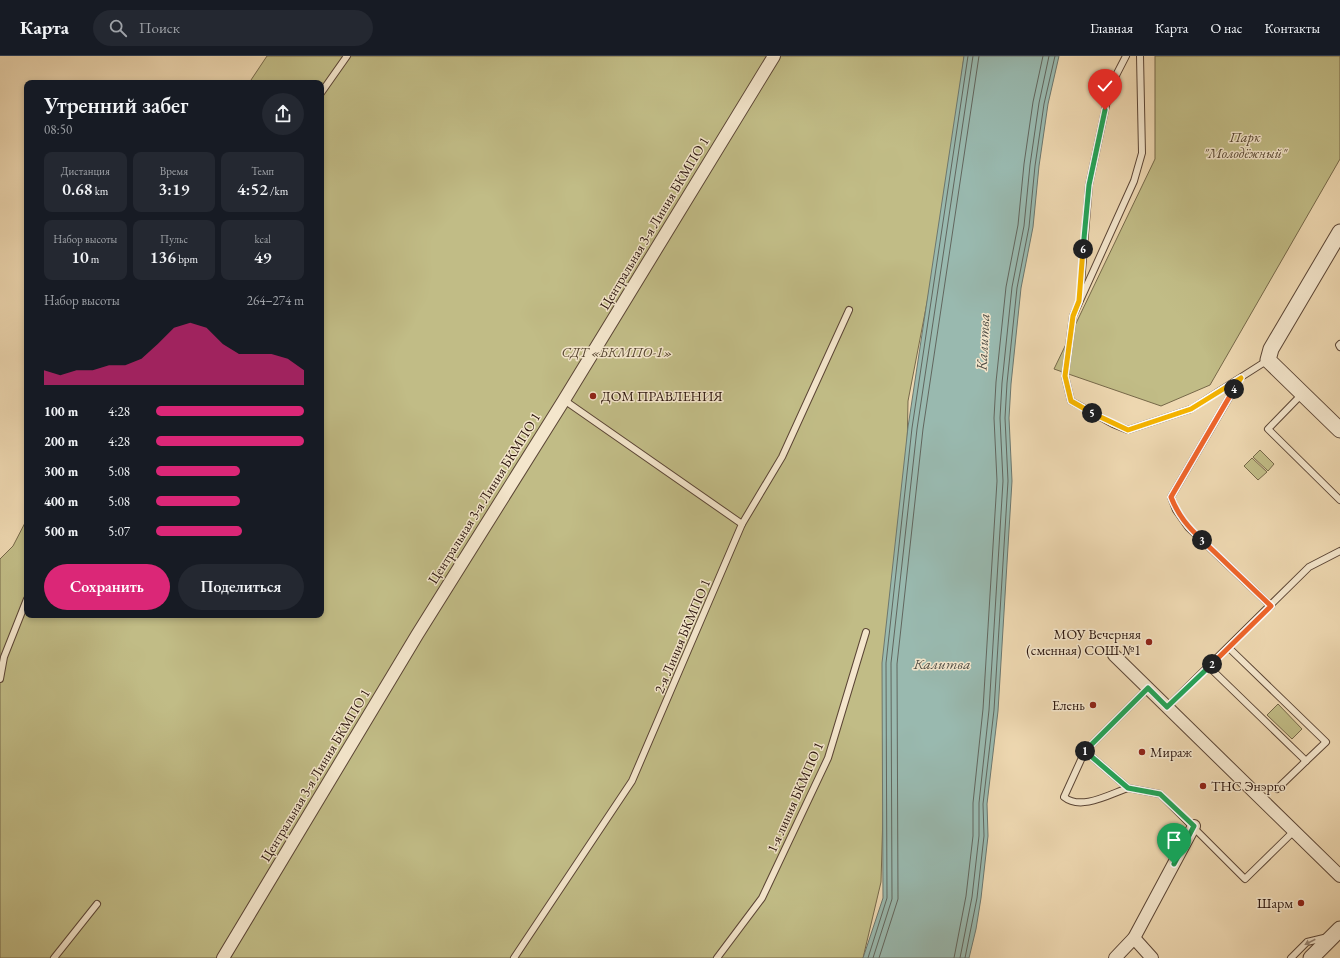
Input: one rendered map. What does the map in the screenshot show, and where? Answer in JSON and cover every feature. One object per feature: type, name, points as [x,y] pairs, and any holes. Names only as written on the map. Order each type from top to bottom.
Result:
[{"type":"street","name":"Центральная 3-я Линия БКМПО 1","points":[[223,958],[417,635],[564,400],[774,56]]},
{"type":"street","points":[[1340,232],[1269,354],[1303,393],[1340,430]]},
{"type":"street","points":[[1114,655],[1340,876]]},
{"type":"street","points":[[1115,958],[1134,938],[1194,826]]},
{"type":"street","points":[[1311,958],[1337,932]]},
{"type":"street","points":[[1134,938],[1152,958]]},
{"type":"lane","points":[[324,89],[347,56]]},
{"type":"lane","points":[[1079,301],[1089,185],[1110,87],[1126,56]]},
{"type":"lane","points":[[1140,56],[1142,153],[1134,181],[1073,316],[1065,376],[1071,401],[1113,424],[1128,430],[1156,422],[1191,409],[1241,378],[1269,354]]},
{"type":"lane","name":"2-я Линия БКМПО 1","points":[[514,958],[632,781],[742,524],[782,457],[849,310]]},
{"type":"lane","points":[[1241,378],[1171,497],[1176,510],[1188,527],[1271,606]]},
{"type":"lane","points":[[1303,393],[1268,428],[1340,500]]},
{"type":"lane","points":[[564,400],[742,524]]},
{"type":"lane","points":[[1167,707],[1229,648],[1309,568],[1340,551]]},
{"type":"lane","points":[[0,679],[4,657],[24,607]]},
{"type":"lane","name":"1-я линия БКМПО 1","points":[[717,958],[762,898],[828,758],[866,632]]},
{"type":"lane","points":[[1229,648],[1326,742],[1277,789]]},
{"type":"lane","points":[[1209,667],[1306,761]]},
{"type":"lane","points":[[1148,688],[1085,751],[1064,797],[1068,800],[1082,803],[1128,788],[1160,794],[1194,826],[1245,879],[1294,831]]},
{"type":"lane","points":[[1085,751],[1128,788]]},
{"type":"lane","points":[[54,958],[97,904]]},
{"type":"lane","points":[[1291,958],[1307,942],[1337,932]]},
{"type":"green space","name":"СДТ «БКМПО-1»","points":[[267,56],[964,56],[948,194],[908,401],[906,508],[883,813],[881,882],[863,958],[0,958],[0,559],[13,546],[24,525],[24,618],[324,618],[324,80],[251,80]]},
{"type":"green space","name":"Парк \"Молодёжный\"","points":[[1155,56],[1340,56],[1340,159],[1210,385],[1161,406],[1054,369],[1155,159]]},
{"type":"green space","points":[[1260,450],[1274,464],[1268,471],[1253,457]]},
{"type":"green space","points":[[1252,458],[1267,472],[1258,480],[1244,466]]},
{"type":"green space","points":[[1278,704],[1302,729],[1292,739],[1267,715]]},
{"type":"water","name":"Калитва","points":[[964,56],[1059,56],[1048,104],[1039,166],[1033,227],[1021,288],[1011,384],[1009,418],[1012,481],[998,711],[987,804],[988,836],[981,898],[969,958],[863,958],[883,898],[882,663],[908,427]]},
{"type":"place","name":"ДОМ ПРАВЛЕНИЯ","points":[[593,396]]},
{"type":"place","name":"МОУ Вечерняя (сменная) СОШ №1","points":[[1149,642]]},
{"type":"place","name":"Елень","points":[[1093,705]]},
{"type":"place","name":"Мираж","points":[[1142,752]]},
{"type":"place","name":"ТНС Энэрго","points":[[1203,786]]},
{"type":"place","name":"Шарм","points":[[1301,903]]},
{"type":"route","points":[[1105,110],[1089,185],[1079,301],[1073,316],[1068,348],[1065,376],[1071,401],[1113,424],[1128,430],[1156,422],[1191,409],[1241,378],[1171,497],[1176,510],[1188,527],[1271,606],[1167,707],[1148,688],[1085,751],[1128,788],[1160,794],[1194,826],[1174,864]]}]
